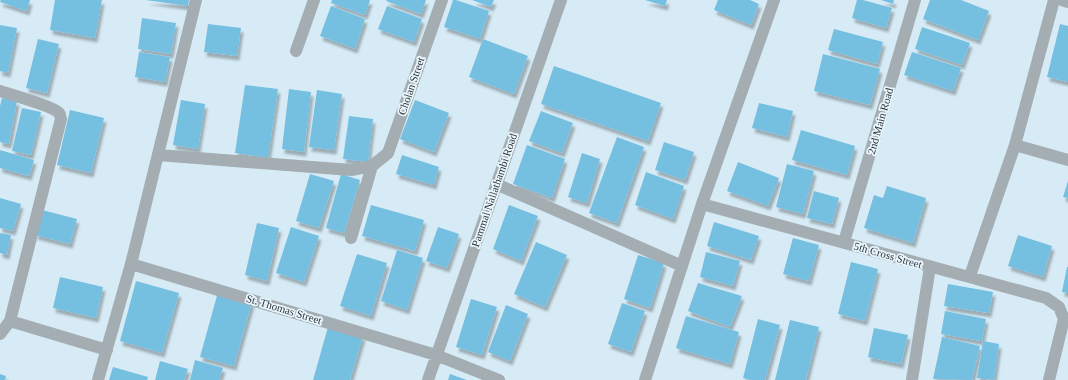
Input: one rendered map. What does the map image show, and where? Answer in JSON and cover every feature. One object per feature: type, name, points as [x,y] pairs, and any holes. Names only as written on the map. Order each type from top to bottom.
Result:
[{"type":"street","points":[[98,380],[131,264],[196,0]]},
{"type":"street","points":[[296,51],[314,0]]},
{"type":"street","name":"Cholan Street","points":[[372,166],[388,153],[442,0]]},
{"type":"street","name":"Pammal Nallathambi Road","points":[[428,380],[561,0]]},
{"type":"street","points":[[644,380],[702,204],[774,0]]},
{"type":"street","name":"2nd Main Road","points":[[844,242],[915,0]]},
{"type":"street","points":[[970,276],[1015,145],[1054,0]]},
{"type":"street","points":[[1062,0],[1068,2]]},
{"type":"street","points":[[0,91],[58,112],[61,119],[10,321],[0,334]]},
{"type":"street","points":[[1015,145],[1068,160]]},
{"type":"street","points":[[158,155],[351,170],[372,166],[351,238]]},
{"type":"street","points":[[496,184],[682,266]]},
{"type":"street","name":"5th Cross Street","points":[[702,204],[1046,298],[1058,307],[1064,319],[1049,380]]},
{"type":"street","name":"St. Thomas Street","points":[[131,264],[436,355],[499,380]]},
{"type":"street","points":[[912,380],[930,267]]},
{"type":"street","points":[[10,321],[107,350]]},
{"type":"building","points":[[1,0],[30,0],[27,11],[0,2]]},
{"type":"building","points":[[55,0],[102,0],[95,38],[50,30]]},
{"type":"building","points":[[146,0],[189,0],[188,6]]},
{"type":"building","points":[[332,0],[370,0],[365,15],[331,3]]},
{"type":"building","points":[[426,0],[421,14],[386,1]]},
{"type":"building","points":[[453,0],[489,11],[480,39],[444,27]]},
{"type":"building","points":[[472,0],[494,0],[491,7]]},
{"type":"building","points":[[645,0],[667,0],[665,6]]},
{"type":"building","points":[[718,0],[750,0],[759,4],[751,25],[714,10]]},
{"type":"building","points":[[857,0],[863,0],[892,8],[886,28],[852,18]]},
{"type":"building","points":[[881,0],[894,0],[893,4]]},
{"type":"building","points":[[930,0],[961,0],[989,11],[978,40],[923,19]]},
{"type":"building","points":[[331,6],[365,19],[355,49],[320,36]]},
{"type":"building","points":[[387,6],[422,19],[414,42],[378,29]]},
{"type":"building","points":[[142,18],[176,23],[171,54],[138,49]]},
{"type":"building","points":[[208,24],[241,28],[237,56],[204,52]]},
{"type":"building","points":[[1060,24],[1068,26],[1068,82],[1047,77]]},
{"type":"building","points":[[0,25],[17,28],[8,73],[0,71]]},
{"type":"building","points":[[922,27],[970,43],[962,65],[915,49]]},
{"type":"building","points":[[834,29],[883,42],[877,64],[828,50]]},
{"type":"building","points":[[38,39],[59,44],[47,93],[26,88]]},
{"type":"building","points":[[483,39],[528,56],[514,94],[469,77]]},
{"type":"building","points":[[139,52],[170,57],[165,82],[135,77]]},
{"type":"building","points":[[912,52],[961,68],[953,91],[904,75]]},
{"type":"building","points":[[823,54],[880,69],[870,105],[814,91]]},
{"type":"building","points":[[554,66],[661,103],[648,141],[541,104]]},
{"type":"building","points":[[245,85],[278,89],[268,158],[235,153]]},
{"type":"building","points":[[289,89],[311,92],[304,152],[282,149]]},
{"type":"building","points":[[317,90],[342,94],[334,150],[309,147]]},
{"type":"building","points":[[2,98],[17,101],[9,144],[0,142],[0,106]]},
{"type":"building","points":[[181,100],[205,104],[198,149],[173,145]]},
{"type":"building","points":[[415,100],[449,113],[434,152],[400,139]]},
{"type":"building","points":[[759,103],[793,111],[787,137],[752,128]]},
{"type":"building","points":[[22,108],[41,112],[31,155],[12,151]]},
{"type":"building","points":[[70,110],[104,118],[91,173],[57,165]]},
{"type":"building","points":[[541,111],[573,123],[562,153],[529,141]]},
{"type":"building","points":[[349,116],[373,119],[368,162],[343,159]]},
{"type":"building","points":[[801,130],[855,146],[847,175],[792,160]]},
{"type":"building","points":[[617,137],[644,147],[617,223],[589,213]]},
{"type":"building","points":[[664,142],[694,152],[685,180],[655,170]]},
{"type":"building","points":[[527,145],[565,159],[552,198],[513,184]]},
{"type":"building","points":[[0,150],[34,160],[29,176],[0,168]]},
{"type":"building","points":[[582,153],[600,159],[587,203],[568,197]]},
{"type":"building","points":[[402,155],[439,167],[434,185],[396,174]]},
{"type":"building","points":[[738,162],[779,178],[768,206],[727,191]]},
{"type":"building","points":[[787,164],[814,171],[803,214],[776,207]]},
{"type":"building","points":[[646,172],[684,186],[673,219],[635,205]]},
{"type":"building","points":[[310,174],[334,181],[319,228],[296,221]]},
{"type":"building","points":[[341,174],[360,180],[344,233],[326,228]]},
{"type":"building","points":[[1068,181],[1068,198],[1063,197]]},
{"type":"building","points":[[887,186],[926,198],[913,243],[864,228],[874,195],[883,198]]},
{"type":"building","points":[[814,191],[839,198],[832,224],[807,218]]},
{"type":"building","points":[[0,198],[21,204],[13,231],[0,228]]},
{"type":"building","points":[[371,205],[424,220],[415,251],[362,236]]},
{"type":"building","points":[[509,205],[538,216],[521,261],[493,249]]},
{"type":"building","points":[[42,210],[77,219],[70,244],[35,235]]},
{"type":"building","points":[[714,222],[759,236],[751,260],[707,246]]},
{"type":"building","points":[[257,223],[279,228],[267,281],[245,275]]},
{"type":"building","points":[[291,227],[319,236],[304,282],[276,273]]},
{"type":"building","points":[[438,227],[459,234],[447,268],[426,261]]},
{"type":"building","points":[[0,233],[11,235],[7,255],[0,253]]},
{"type":"building","points":[[1018,235],[1052,246],[1043,277],[1008,266]]},
{"type":"building","points":[[793,238],[819,245],[809,281],[783,274]]},
{"type":"building","points":[[536,242],[567,255],[545,307],[514,294]]},
{"type":"building","points":[[397,250],[423,258],[407,310],[381,301]]},
{"type":"building","points":[[706,252],[740,261],[733,286],[700,277]]},
{"type":"building","points":[[357,254],[387,263],[371,316],[340,306]]},
{"type":"building","points":[[638,255],[664,263],[650,308],[624,299]]},
{"type":"building","points":[[851,262],[878,269],[865,321],[838,314]]},
{"type":"building","points":[[1068,267],[1068,293],[1062,292]]},
{"type":"building","points":[[60,277],[103,287],[96,318],[53,308]]},
{"type":"building","points":[[136,281],[179,293],[162,353],[120,341]]},
{"type":"building","points":[[698,283],[742,296],[730,327],[688,311]]},
{"type":"building","points":[[948,284],[993,292],[989,313],[944,306]]},
{"type":"building","points":[[218,292],[252,302],[234,366],[200,357]]},
{"type":"building","points":[[471,299],[497,307],[482,355],[456,347]]},
{"type":"building","points":[[622,303],[645,311],[631,352],[608,344]]},
{"type":"building","points":[[506,305],[528,314],[510,361],[488,352]]},
{"type":"building","points":[[945,311],[986,319],[982,341],[941,334]]},
{"type":"building","points":[[686,316],[739,332],[730,364],[676,348]]},
{"type":"building","points":[[758,319],[780,325],[765,380],[751,380],[743,378]]},
{"type":"building","points":[[790,320],[819,327],[806,380],[775,380]]},
{"type":"building","points":[[328,327],[363,336],[350,380],[313,380]]},
{"type":"building","points":[[874,328],[908,335],[901,364],[868,357]]},
{"type":"building","points":[[942,337],[980,346],[972,380],[933,379]]},
{"type":"building","points":[[983,341],[999,344],[994,380],[977,378]]},
{"type":"building","points":[[195,360],[223,368],[219,380],[190,380]]},
{"type":"building","points":[[160,361],[188,369],[184,380],[155,380]]},
{"type":"building","points":[[113,367],[148,377],[147,380],[109,380]]},
{"type":"building","points":[[0,374],[6,376],[5,380],[0,380]]},
{"type":"building","points":[[450,374],[467,380],[448,380]]}]
